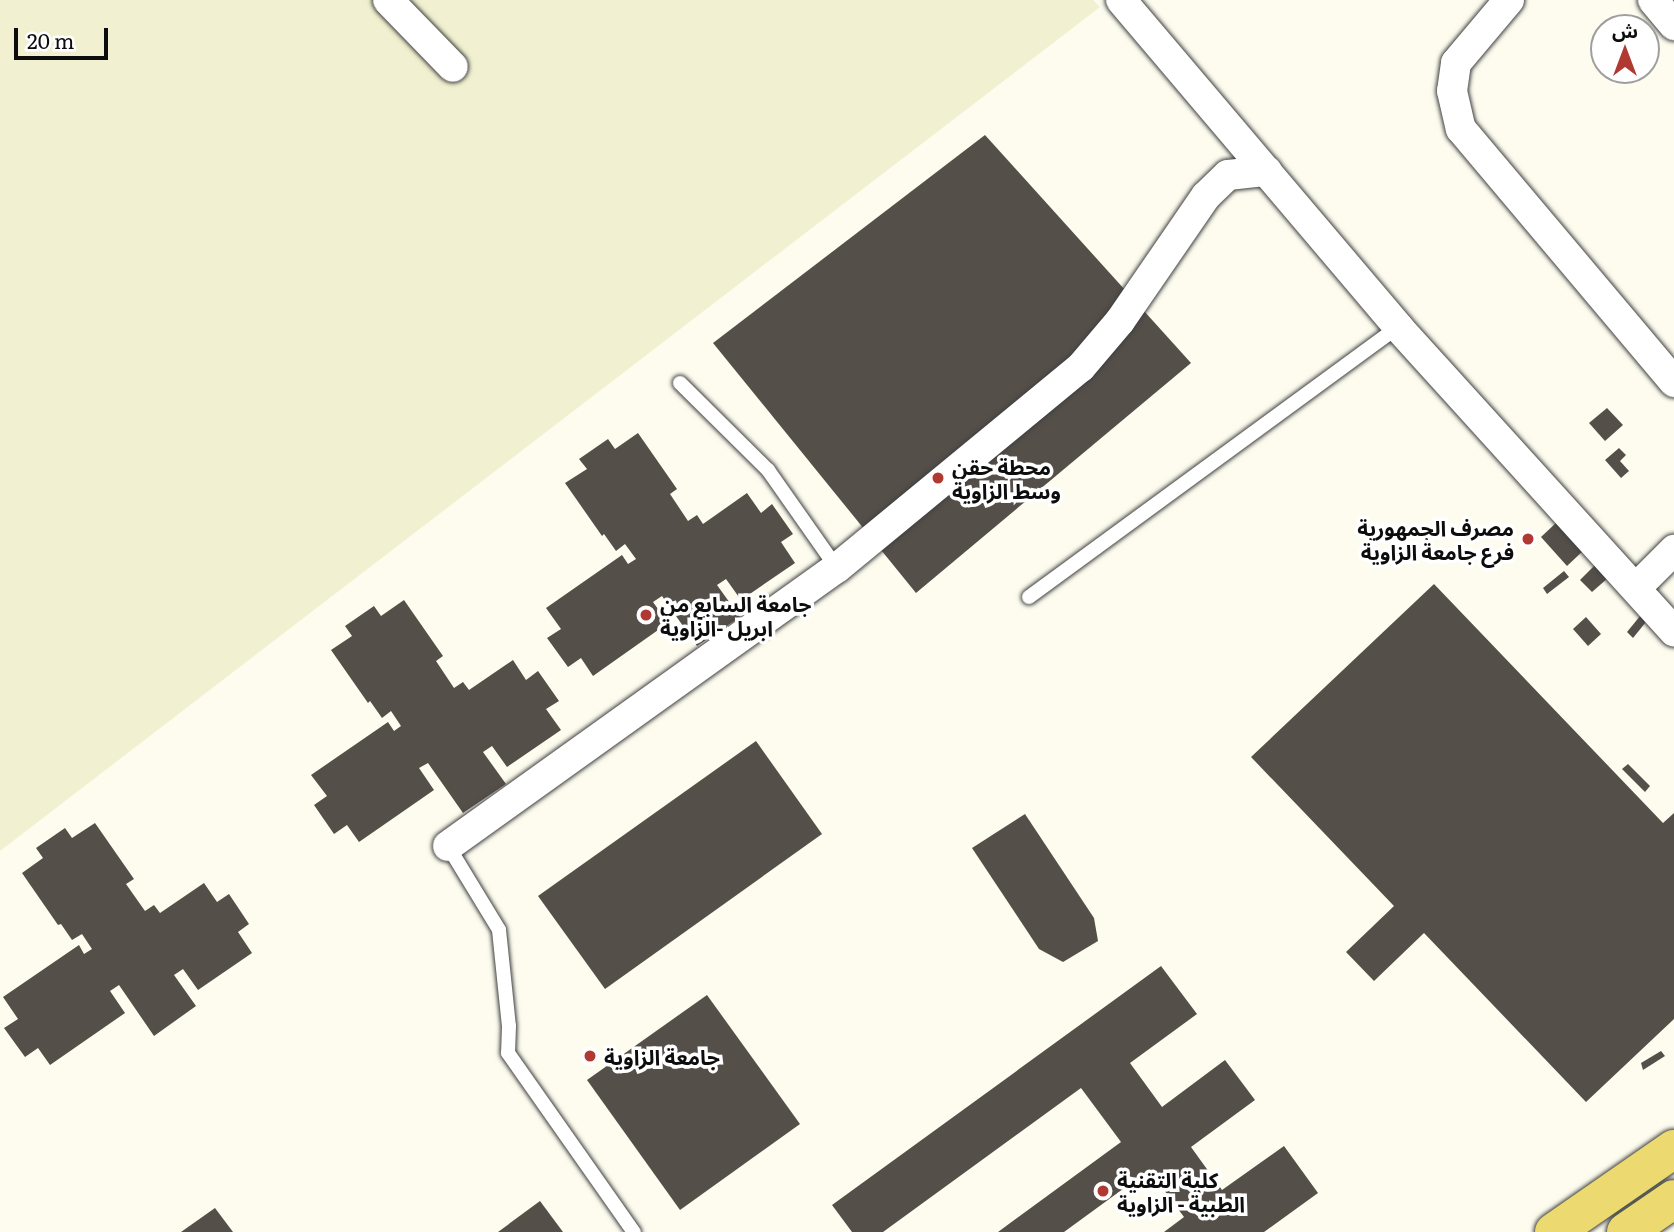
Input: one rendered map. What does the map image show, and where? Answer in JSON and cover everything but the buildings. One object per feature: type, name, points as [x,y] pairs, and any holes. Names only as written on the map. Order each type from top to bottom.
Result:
[{"type":"main road","points":[[1554,1232],[1674,1149]]},
{"type":"main road","points":[[1626,1232],[1674,1199]]},
{"type":"street","points":[[388,0],[453,67]]},
{"type":"street","points":[[1121,0],[1398,327],[1674,631]]},
{"type":"street","points":[[1509,0],[1456,64],[1452,91],[1461,129],[1674,382]]},
{"type":"street","points":[[1653,0],[1674,24]]},
{"type":"street","points":[[448,846],[837,568],[1082,368],[1120,321],[1206,196],[1228,175],[1267,172]]},
{"type":"street","points":[[1636,588],[1674,550]]},
{"type":"lane","points":[[1028,597],[1398,327]]},
{"type":"lane","points":[[680,383],[768,470],[837,568]]},
{"type":"lane","points":[[448,846],[499,930],[509,1026],[508,1053],[634,1232]]},
{"type":"green space","points":[[0,0],[1093,0],[1100,7],[0,851]]},
{"type":"place","name":"محطة حقن وسط الزاوية","points":[[938,478]]},
{"type":"place","name":"مصرف الجمهورية فرع جامعة الزاوية","points":[[1528,539]]},
{"type":"place","name":"جامعة السابع من ابريل -الزاوية","points":[[646,615]]},
{"type":"place","name":"جامعة الزاوية","points":[[590,1056]]},
{"type":"place","name":"كلية التقنية الطبية - الزاوية","points":[[1103,1191]]}]
